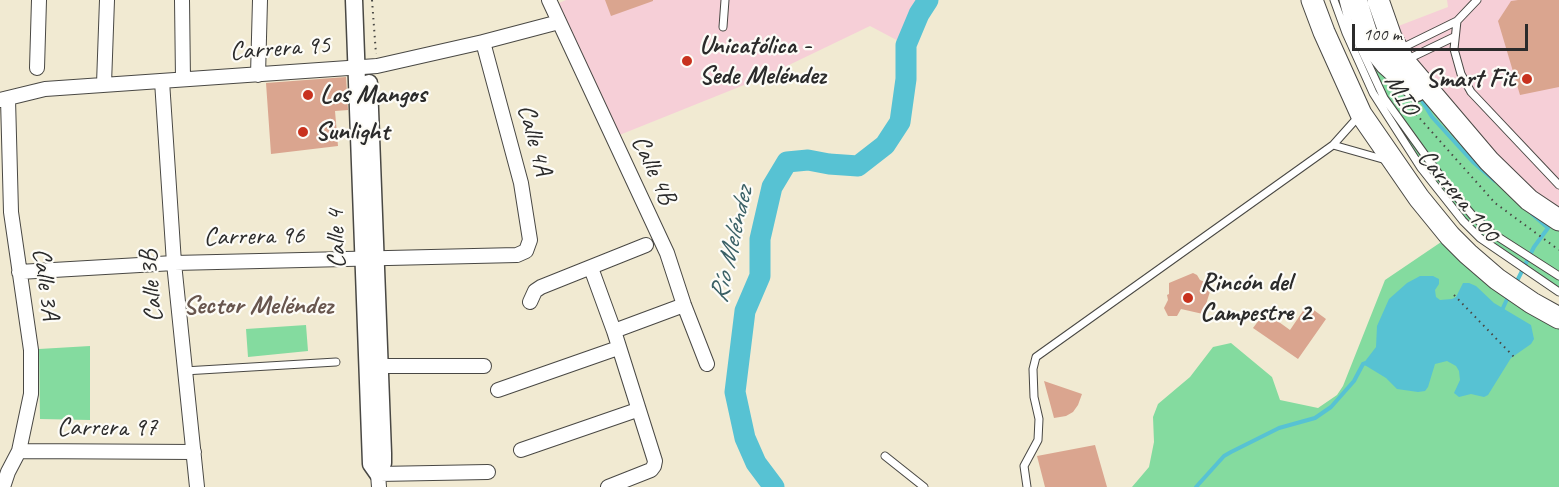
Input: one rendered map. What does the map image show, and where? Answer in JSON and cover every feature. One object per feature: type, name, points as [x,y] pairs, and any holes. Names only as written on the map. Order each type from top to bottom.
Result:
[{"type":"main road","name":"Carrera 100","points":[[1312,0],[1361,114],[1432,214],[1468,254],[1497,279],[1559,318]]},
{"type":"main road","points":[[1326,0],[1372,109],[1455,225],[1476,248],[1503,270],[1559,306]]},
{"type":"main road","points":[[1356,0],[1367,35],[1381,59],[1466,135]]},
{"type":"main road","name":"Carrera 100","points":[[1378,0],[1388,30],[1401,56],[1466,135],[1512,184],[1529,200],[1559,220]]},
{"type":"street","points":[[37,68],[39,0]]},
{"type":"street","points":[[104,84],[107,0]]},
{"type":"street","points":[[182,0],[183,79]]},
{"type":"street","points":[[258,75],[260,0]]},
{"type":"street","name":"Calle 4","points":[[354,0],[363,68]]},
{"type":"street","name":"Calle 4","points":[[365,0],[363,68],[369,258],[374,366],[383,463],[378,480]]},
{"type":"street","name":"Calle 4B","points":[[549,0],[667,253],[707,364]]},
{"type":"street","points":[[1387,0],[1388,30]]},
{"type":"street","name":"Carrera 95","points":[[2,97],[45,89],[104,84],[363,68],[483,42],[559,22]]},
{"type":"street","name":"Calle 4A","points":[[483,42],[521,183],[530,240],[526,251]]},
{"type":"street","name":"Calle 3B","points":[[162,81],[174,263],[197,487]]},
{"type":"street","name":"Calle 3A","points":[[2,97],[11,212],[31,350],[31,394],[19,451],[4,474],[3,487]]},
{"type":"street","points":[[0,184],[9,167]]},
{"type":"street","name":"Calle 4B","points":[[591,268],[646,245]]},
{"type":"street","name":"Carrera 96","points":[[19,272],[174,263],[517,255],[526,251]]},
{"type":"street","points":[[530,302],[535,291],[541,287],[591,268],[614,331],[637,410],[655,461],[651,470],[608,487]]},
{"type":"street","points":[[614,331],[684,304]]},
{"type":"street","points":[[498,390],[618,348]]},
{"type":"street","points":[[374,366],[484,366]]},
{"type":"street","points":[[521,450],[637,410]]},
{"type":"street","name":"Carrera 97","points":[[19,451],[194,452]]},
{"type":"street","points":[[378,480],[488,472]]},
{"type":"lane","points":[[723,27],[725,0]]},
{"type":"lane","name":"MIO","points":[[1334,0],[1373,93],[1421,168],[1463,221],[1480,238],[1559,292]]},
{"type":"lane","name":"MIO","points":[[1343,0],[1349,22],[1384,98],[1446,184],[1473,216],[1492,233],[1559,276]]},
{"type":"lane","points":[[1401,56],[1457,21],[1478,0]]},
{"type":"lane","points":[[1457,21],[1454,38],[1456,58],[1461,74],[1471,92],[1559,185]]},
{"type":"lane","points":[[1401,56],[1454,38]]},
{"type":"lane","points":[[1027,487],[1024,465],[1038,440],[1040,419],[1034,397],[1033,369],[1036,357],[1334,146],[1361,114]]},
{"type":"lane","points":[[1334,146],[1394,162]]},
{"type":"lane","points":[[184,371],[336,362]]},
{"type":"lane","points":[[885,456],[924,487]]},
{"type":"path","points":[[1454,295],[1515,358]]},
{"type":"shaded area","name":"Unicatólica - Sede Meléndez","points":[[566,0],[928,0],[919,14],[906,45],[870,26],[764,77],[612,138],[552,6]]},
{"type":"shaded area","points":[[1447,0],[1559,0],[1559,220],[1529,200],[1388,30],[1448,7]]},
{"type":"green space","points":[[1334,0],[1378,0],[1397,50],[1559,220],[1559,292],[1480,238],[1421,168],[1373,93]]},
{"type":"green space","points":[[1450,236],[1559,318],[1559,487],[1132,487],[1149,467],[1154,442],[1153,417],[1158,404],[1190,377],[1213,347],[1231,343],[1272,377],[1280,400],[1318,408],[1337,395],[1343,386],[1385,280]]},
{"type":"green space","points":[[306,325],[308,351],[248,357],[246,329]]},
{"type":"green space","points":[[90,346],[90,420],[40,419],[39,349]]},
{"type":"water","points":[[1420,276],[1433,276],[1439,279],[1435,290],[1436,297],[1440,300],[1456,297],[1463,283],[1469,283],[1476,286],[1494,303],[1531,325],[1534,339],[1531,344],[1511,358],[1488,395],[1484,397],[1471,394],[1459,397],[1454,393],[1460,380],[1459,371],[1456,366],[1447,361],[1435,364],[1428,387],[1425,391],[1418,392],[1397,389],[1386,378],[1363,364],[1376,347],[1377,326],[1389,299],[1407,283]]},
{"type":"building","points":[[605,0],[653,0],[653,1],[611,16]]},
{"type":"building","points":[[1559,0],[1559,87],[1520,95],[1498,21],[1511,1]]},
{"type":"building","points":[[346,77],[348,110],[335,111],[338,146],[271,154],[266,83]]},
{"type":"building","name":"Rincón del Campestre 2","points":[[1193,273],[1200,280],[1212,285],[1203,314],[1181,309],[1177,316],[1168,316],[1164,308],[1168,300],[1169,283]]},
{"type":"building","points":[[1307,305],[1326,319],[1298,359],[1253,328],[1265,312],[1290,330]]},
{"type":"building","points":[[1044,381],[1082,394],[1073,412],[1054,418]]},
{"type":"building","points":[[1095,445],[1107,487],[1045,487],[1037,456]]},
{"type":"waterway","name":"Río Meléndez","points":[[774,487],[756,463],[745,438],[735,392],[745,311],[760,276],[760,239],[772,187],[787,162],[808,160],[858,166],[885,145],[900,122],[906,79],[906,45],[919,14],[928,0]]},
{"type":"waterway","points":[[1419,96],[1432,117],[1473,162],[1495,181]]},
{"type":"waterway","points":[[1516,283],[1534,247],[1548,228],[1532,214]]},
{"type":"waterway","points":[[1502,310],[1509,295]]},
{"type":"waterway","points":[[1196,487],[1224,456],[1279,428],[1315,418],[1331,407],[1354,381],[1363,364],[1366,363]]},
{"type":"place","name":"Unicatólica - Sede Meléndez","points":[[687,61]]},
{"type":"place","name":"Smart Fit","points":[[1527,79]]},
{"type":"place","name":"Los Mangos","points":[[308,95]]},
{"type":"place","name":"Sunlight","points":[[303,132]]},
{"type":"place","name":"Rincón del Campestre 2","points":[[1188,298]]},
{"type":"district","name":"Sector Meléndez","points":[[258,306]]}]
